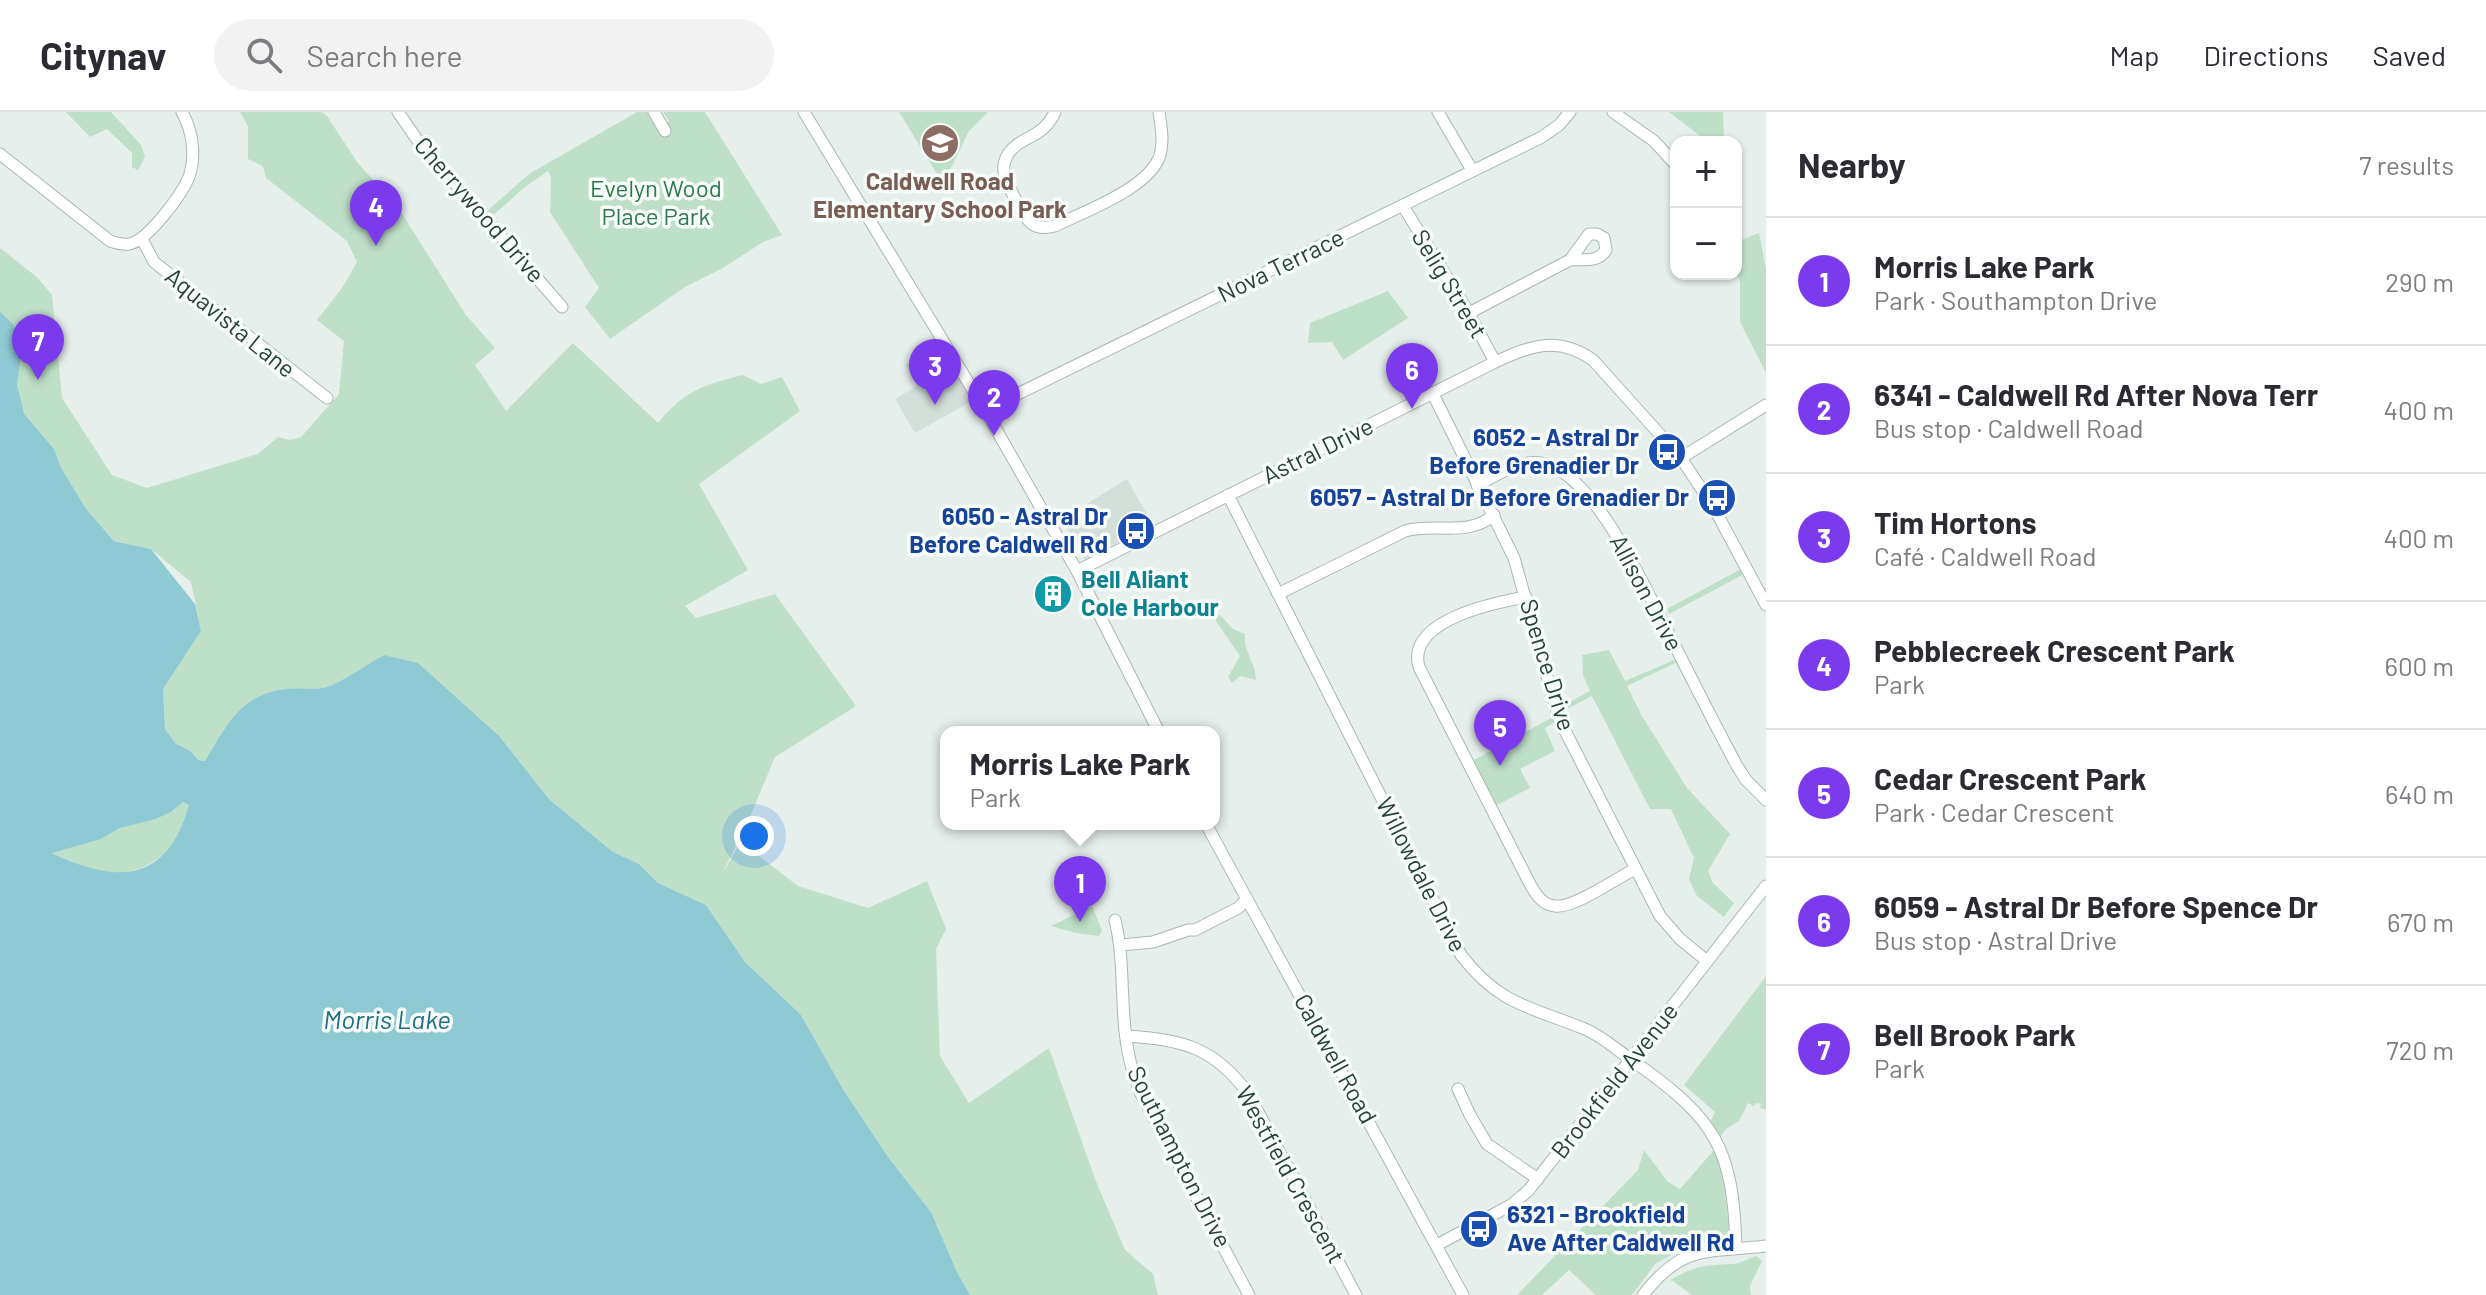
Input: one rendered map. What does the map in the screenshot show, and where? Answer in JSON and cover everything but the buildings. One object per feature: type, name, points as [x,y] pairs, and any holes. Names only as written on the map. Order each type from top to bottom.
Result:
[{"type":"street","points":[[0,154],[110,241],[126,245],[142,239],[177,196],[189,175],[192,146],[189,127],[182,112]]},
{"type":"street","name":"Cherrywood Drive","points":[[398,112],[418,141],[562,307]]},
{"type":"street","points":[[654,112],[665,131]]},
{"type":"street","points":[[804,112],[985,410],[1077,571],[1156,726]]},
{"type":"street","points":[[1055,112],[1044,129],[1012,149],[1004,165],[1005,175],[1022,211],[1031,223],[1045,228],[1120,194],[1149,175],[1162,148],[1159,112]]},
{"type":"street","points":[[1438,112],[1472,170]]},
{"type":"street","name":"Nova Terrace","points":[[985,410],[1546,135],[1570,112]]},
{"type":"street","points":[[1613,112],[1654,141],[1670,158]]},
{"type":"street","name":"Selig Street","points":[[1403,206],[1469,313],[1495,362]]},
{"type":"street","name":"Aquavista Lane","points":[[142,239],[154,262],[327,398]]},
{"type":"street","points":[[1469,313],[1570,260]]},
{"type":"street","name":"Astral Drive","points":[[1077,571],[1495,362],[1529,347],[1558,345],[1583,353],[1593,360],[1681,458],[1714,508],[1766,605]]},
{"type":"street","name":"Spence Drive","points":[[1433,394],[1514,558],[1559,719],[1665,924],[1707,961]]},
{"type":"street","points":[[1681,458],[1766,405]]},
{"type":"street","name":"Allison Drive","points":[[1477,485],[1520,465],[1540,462],[1562,472],[1577,486],[1625,548],[1737,766],[1766,800]]},
{"type":"street","name":"Willowdale Drive","points":[[1228,495],[1461,955],[1480,978],[1504,998],[1599,1035],[1684,1099],[1702,1117],[1720,1147],[1731,1184],[1736,1247]]},
{"type":"street","points":[[1278,594],[1405,531],[1468,528],[1484,523],[1494,515]]},
{"type":"street","points":[[1526,597],[1499,602],[1452,618],[1438,627],[1420,644],[1417,655],[1419,667],[1541,900],[1556,907],[1567,905],[1635,869]]},
{"type":"street","name":"Caldwell Road","points":[[1209,830],[1463,1295]]},
{"type":"street","name":"Brookfield Avenue","points":[[1437,1245],[1522,1197],[1766,886]]},
{"type":"street","points":[[1121,945],[1153,942],[1188,930],[1233,902],[1247,899]]},
{"type":"street","name":"Southampton Drive","points":[[1115,920],[1121,945],[1128,1054],[1140,1092],[1249,1295]]},
{"type":"street","name":"Westfield Crescent","points":[[1126,1036],[1166,1039],[1193,1046],[1213,1057],[1234,1075],[1249,1095],[1356,1295]]},
{"type":"street","points":[[1458,1089],[1487,1144],[1538,1179]]},
{"type":"street","points":[[1643,1295],[1656,1278],[1678,1260],[1715,1249],[1766,1246]]},
{"type":"shaded area","points":[[941,345],[972,401],[915,433],[895,399],[917,386],[906,365]]},
{"type":"shaded area","points":[[1127,479],[1152,523],[1085,560],[1062,519]]},
{"type":"green space","points":[[66,112],[111,112],[141,145],[145,157],[138,170],[132,167],[132,153],[107,129],[90,137]]},
{"type":"green space","points":[[240,112],[322,112],[327,116],[357,162],[399,209],[466,315],[495,348],[475,365],[506,411],[573,343],[658,423],[686,396],[706,386],[743,375],[761,384],[782,377],[800,411],[699,484],[748,570],[685,606],[696,618],[775,594],[856,706],[775,757],[721,876],[741,842],[798,886],[868,908],[927,881],[946,929],[936,949],[940,1056],[969,1103],[1049,1048],[1095,1179],[1125,1250],[1153,1274],[1158,1295],[970,1295],[931,1212],[888,1157],[844,1091],[801,1015],[745,962],[706,905],[658,883],[639,864],[613,852],[549,799],[500,737],[384,655],[329,686],[285,689],[257,698],[236,714],[205,761],[198,760],[191,751],[176,744],[165,729],[163,688],[201,631],[191,582],[151,549],[115,541],[85,511],[23,424],[0,334],[0,248],[38,278],[52,295],[62,398],[112,475],[147,488],[258,454],[278,437],[290,440],[301,437],[339,394],[344,341],[317,320],[342,288],[357,262],[347,241],[266,178],[263,166],[248,159],[248,126]]},
{"type":"green space","name":"Evelyn Wood Place Park","points":[[637,112],[648,112],[657,128],[669,121],[663,112],[705,112],[782,235],[763,242],[723,268],[685,287],[610,339],[585,307],[599,288],[550,212],[551,177],[548,171],[490,218],[485,213],[529,174]]},
{"type":"green space","name":"Caldwell Road Elementary School Park","points":[[899,112],[988,112],[969,131],[948,174],[939,177]]},
{"type":"green space","points":[[1669,112],[1723,112],[1724,136],[1700,136]]},
{"type":"green space","points":[[1759,233],[1766,269],[1766,373],[1740,322],[1742,240]]},
{"type":"green space","points":[[1388,291],[1408,318],[1343,360],[1332,342],[1308,343],[1310,323]]},
{"type":"green space","points":[[1741,569],[1744,574],[1669,614],[1667,609]]},
{"type":"green space","points":[[1220,615],[1233,629],[1245,634],[1256,680],[1240,676],[1232,683],[1228,677],[1240,656],[1216,621],[1215,618]]},
{"type":"green space","points":[[1609,650],[1625,681],[1679,658],[1680,661],[1627,686],[1687,788],[1730,834],[1708,871],[1713,883],[1734,903],[1724,917],[1697,896],[1689,879],[1694,858],[1671,809],[1650,809],[1592,696],[1563,711],[1561,707],[1590,691],[1583,675],[1582,655]]},
{"type":"green space","points":[[1553,717],[1555,722],[1545,728],[1555,751],[1520,769],[1530,788],[1495,806],[1472,761]]},
{"type":"green space","points":[[183,802],[189,805],[174,844],[161,857],[140,869],[101,871],[50,852],[101,839],[120,828],[156,819]]},
{"type":"green space","points":[[1092,906],[1102,930],[1099,936],[1051,926]]},
{"type":"green space","points":[[1766,976],[1766,1110],[1760,1108],[1761,1104],[1754,1106],[1748,1103],[1739,1121],[1719,1138],[1708,1127],[1715,1112],[1684,1085]]},
{"type":"green space","points":[[1644,1150],[1668,1182],[1680,1189],[1714,1150],[1723,1174],[1730,1238],[1689,1246],[1656,1263],[1632,1295],[1596,1295],[1569,1270],[1542,1295],[1517,1295],[1638,1170]]},
{"type":"green space","points":[[1757,1256],[1762,1261],[1750,1286],[1751,1295],[1692,1295],[1671,1280],[1693,1269],[1735,1264]]},
{"type":"water","name":"Morris Lake","points":[[0,312],[17,332],[21,355],[17,385],[24,414],[54,449],[61,468],[86,509],[114,541],[151,549],[195,604],[201,631],[163,689],[165,729],[176,744],[191,751],[198,760],[205,761],[236,714],[256,698],[285,689],[329,686],[384,655],[418,663],[500,737],[549,799],[613,852],[639,864],[658,883],[706,905],[745,962],[801,1015],[844,1091],[888,1157],[931,1212],[970,1295],[0,1295]],"holes":[[[183,802],[189,805],[179,831],[167,850],[153,863],[136,870],[97,870],[52,853],[101,839],[120,828],[156,819]]]},
{"type":"place","name":"Caldwell Road Elementary School Park","points":[[940,143]]},
{"type":"place","name":"Pebblecreek Crescent Park","points":[[376,246]]},
{"type":"place","name":"Bell Brook Park","points":[[38,380]]},
{"type":"place","name":"Tim Hortons","points":[[935,405]]},
{"type":"place","name":"6059 - Astral Dr Before Spence Dr","points":[[1412,409]]},
{"type":"place","name":"6341 - Caldwell Rd After Nova Terr","points":[[994,436]]},
{"type":"place","name":"6052 - Astral Dr Before Grenadier Dr","points":[[1667,452]]},
{"type":"place","name":"6057 - Astral Dr Before Grenadier Dr","points":[[1717,498]]},
{"type":"place","name":"6050 - Astral Dr Before Caldwell Rd","points":[[1136,531]]},
{"type":"place","name":"Bell Aliant Cole Harbour","points":[[1053,594]]},
{"type":"place","name":"Cedar Crescent Park","points":[[1500,766]]},
{"type":"place","name":"Morris Lake Park","points":[[1080,922]]},
{"type":"place","name":"6321 - Brookfield Ave After Caldwell Rd","points":[[1479,1229]]}]
